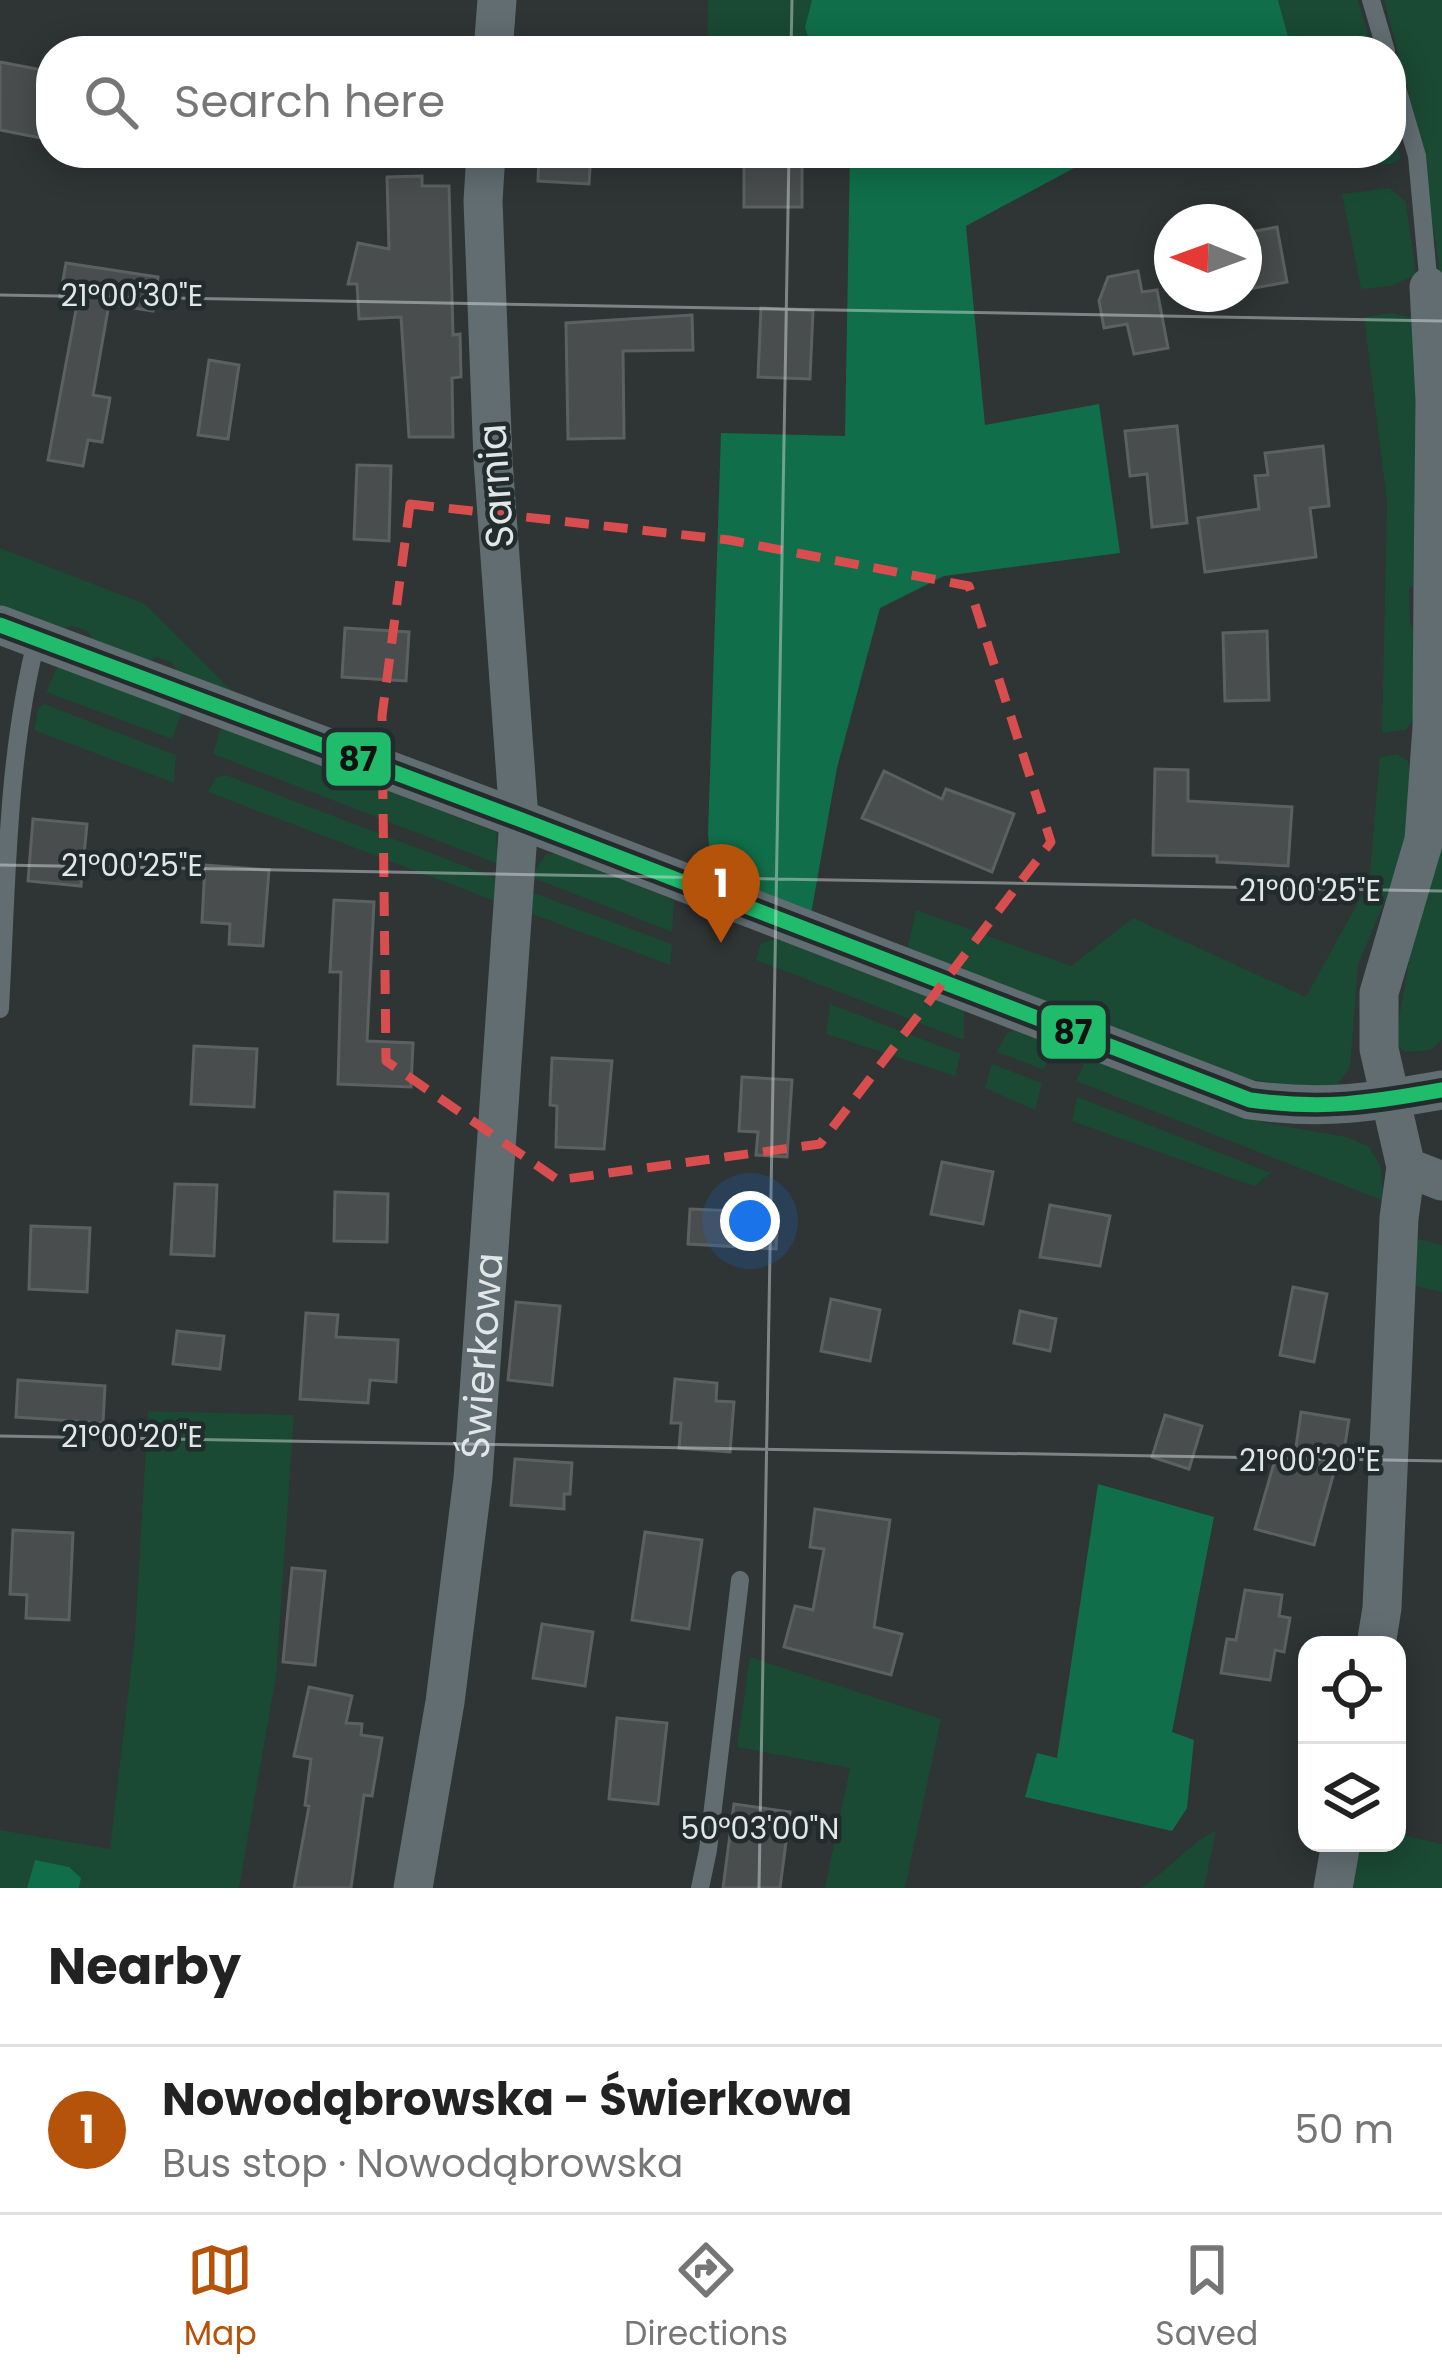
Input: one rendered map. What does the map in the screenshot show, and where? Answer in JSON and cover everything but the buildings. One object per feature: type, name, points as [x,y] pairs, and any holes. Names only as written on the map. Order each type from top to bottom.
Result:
[{"type":"street","points":[[494,36],[497,0]]},
{"type":"street","name":"Sarnia","points":[[485,168],[493,460],[520,819]]},
{"type":"street","points":[[1377,1636],[1399,1218],[1424,1174],[1390,1100],[1379,1048],[1379,993],[1424,840],[1432,727],[1435,400],[1429,287]]},
{"type":"street","points":[[18,632],[1250,1100],[1306,1108],[1355,1106],[1442,1090]]},
{"type":"street","name":"Świerkowa","points":[[413,1888],[445,1702],[473,1478],[520,819]]},
{"type":"street","points":[[1390,1100],[1442,1075]]},
{"type":"street","points":[[1333,1888],[1339,1852]]},
{"type":"lane","points":[[1371,0],[1382,36]]},
{"type":"lane","points":[[1406,118],[1417,156],[1429,287]]},
{"type":"lane","points":[[0,1009],[14,766],[24,689],[18,632]]},
{"type":"lane","points":[[700,1888],[740,1580]]},
{"type":"highlighted area","points":[[410,504],[729,540],[969,586],[1051,842],[820,1144],[558,1180],[386,1061],[382,716]]},
{"type":"green space","points":[[708,0],[812,0],[805,27],[808,36],[707,36]]},
{"type":"green space","points":[[812,0],[1278,0],[1288,36],[808,36],[805,27]]},
{"type":"green space","points":[[1278,0],[1358,0],[1369,36],[1288,36]]},
{"type":"green space","points":[[1384,0],[1442,0],[1442,419],[1439,266],[1418,128],[1406,83],[1406,36],[1394,36]]},
{"type":"green space","points":[[850,168],[1074,168],[966,226],[985,425],[1099,404],[1120,553],[944,576],[880,608],[837,768],[811,914],[712,876],[708,834],[721,433],[845,436]]},
{"type":"green space","points":[[1390,188],[1406,202],[1416,275],[1391,286],[1361,289],[1342,194]]},
{"type":"green space","points":[[1391,313],[1411,317],[1419,330],[1419,579],[1409,589],[1410,622],[1419,643],[1416,715],[1406,730],[1382,733],[1387,503],[1364,317]]},
{"type":"green space","points":[[0,548],[145,604],[234,693],[178,672],[171,662],[156,657],[149,662],[95,644],[88,631],[72,626],[61,629],[0,606]]},
{"type":"green space","points":[[59,664],[183,710],[172,739],[46,692]]},
{"type":"green space","points":[[44,704],[176,755],[174,783],[34,730],[38,709]]},
{"type":"green space","points":[[221,727],[496,832],[498,864],[213,754]]},
{"type":"green space","points":[[1397,754],[1408,761],[1413,790],[1400,865],[1358,965],[1350,1067],[1337,1085],[1313,1088],[1249,1079],[907,950],[916,910],[1071,966],[1133,918],[1306,997],[1369,882],[1380,757]]},
{"type":"green space","points":[[1442,769],[1442,1040],[1430,1050],[1405,1052],[1395,1042]]},
{"type":"green space","points":[[226,775],[496,878],[495,901],[208,792],[216,777]]},
{"type":"green space","points":[[546,854],[560,854],[674,900],[672,932],[531,877]]},
{"type":"green space","points":[[531,892],[672,944],[670,965],[524,911]]},
{"type":"green space","points":[[797,942],[964,1010],[964,1040],[756,960],[761,943]]},
{"type":"green space","points":[[830,1004],[961,1054],[955,1076],[826,1034]]},
{"type":"green space","points":[[1015,1030],[1045,1042],[1050,1052],[1044,1070],[997,1052],[1007,1033]]},
{"type":"green space","points":[[1095,1061],[1266,1123],[1347,1137],[1368,1146],[1380,1165],[1384,1201],[1076,1081],[1084,1064]]},
{"type":"green space","points":[[992,1064],[1042,1083],[1035,1110],[985,1088]]},
{"type":"green space","points":[[1077,1097],[1271,1173],[1254,1186],[1072,1121]]},
{"type":"green space","points":[[1419,1239],[1442,1245],[1442,1292],[1411,1285],[1413,1249]]},
{"type":"green space","points":[[148,1411],[294,1415],[276,1676],[239,1888],[79,1888],[81,1878],[35,1861],[27,1888],[0,1888],[0,1830],[110,1849],[135,1635]]},
{"type":"green space","points":[[1098,1484],[1214,1517],[1172,1732],[1194,1740],[1187,1808],[1172,1831],[1025,1797],[1037,1753],[1057,1758]]},
{"type":"green space","points":[[750,1657],[941,1719],[905,1888],[825,1888],[850,1768],[737,1747]]},
{"type":"green space","points":[[1216,1831],[1204,1888],[1141,1888],[1197,1842]]},
{"type":"green space","points":[[1406,1834],[1442,1844],[1442,1888],[1348,1888],[1354,1852],[1406,1852]]},
{"type":"green space","points":[[35,1860],[69,1867],[81,1878],[79,1888],[27,1888]]},
{"type":"transit line","name":"87","points":[[0,625],[1250,1100],[1346,1104],[1442,1090]]},
{"type":"place","name":"Nowodąbrowska - Świerkowa","points":[[721,943]]}]
